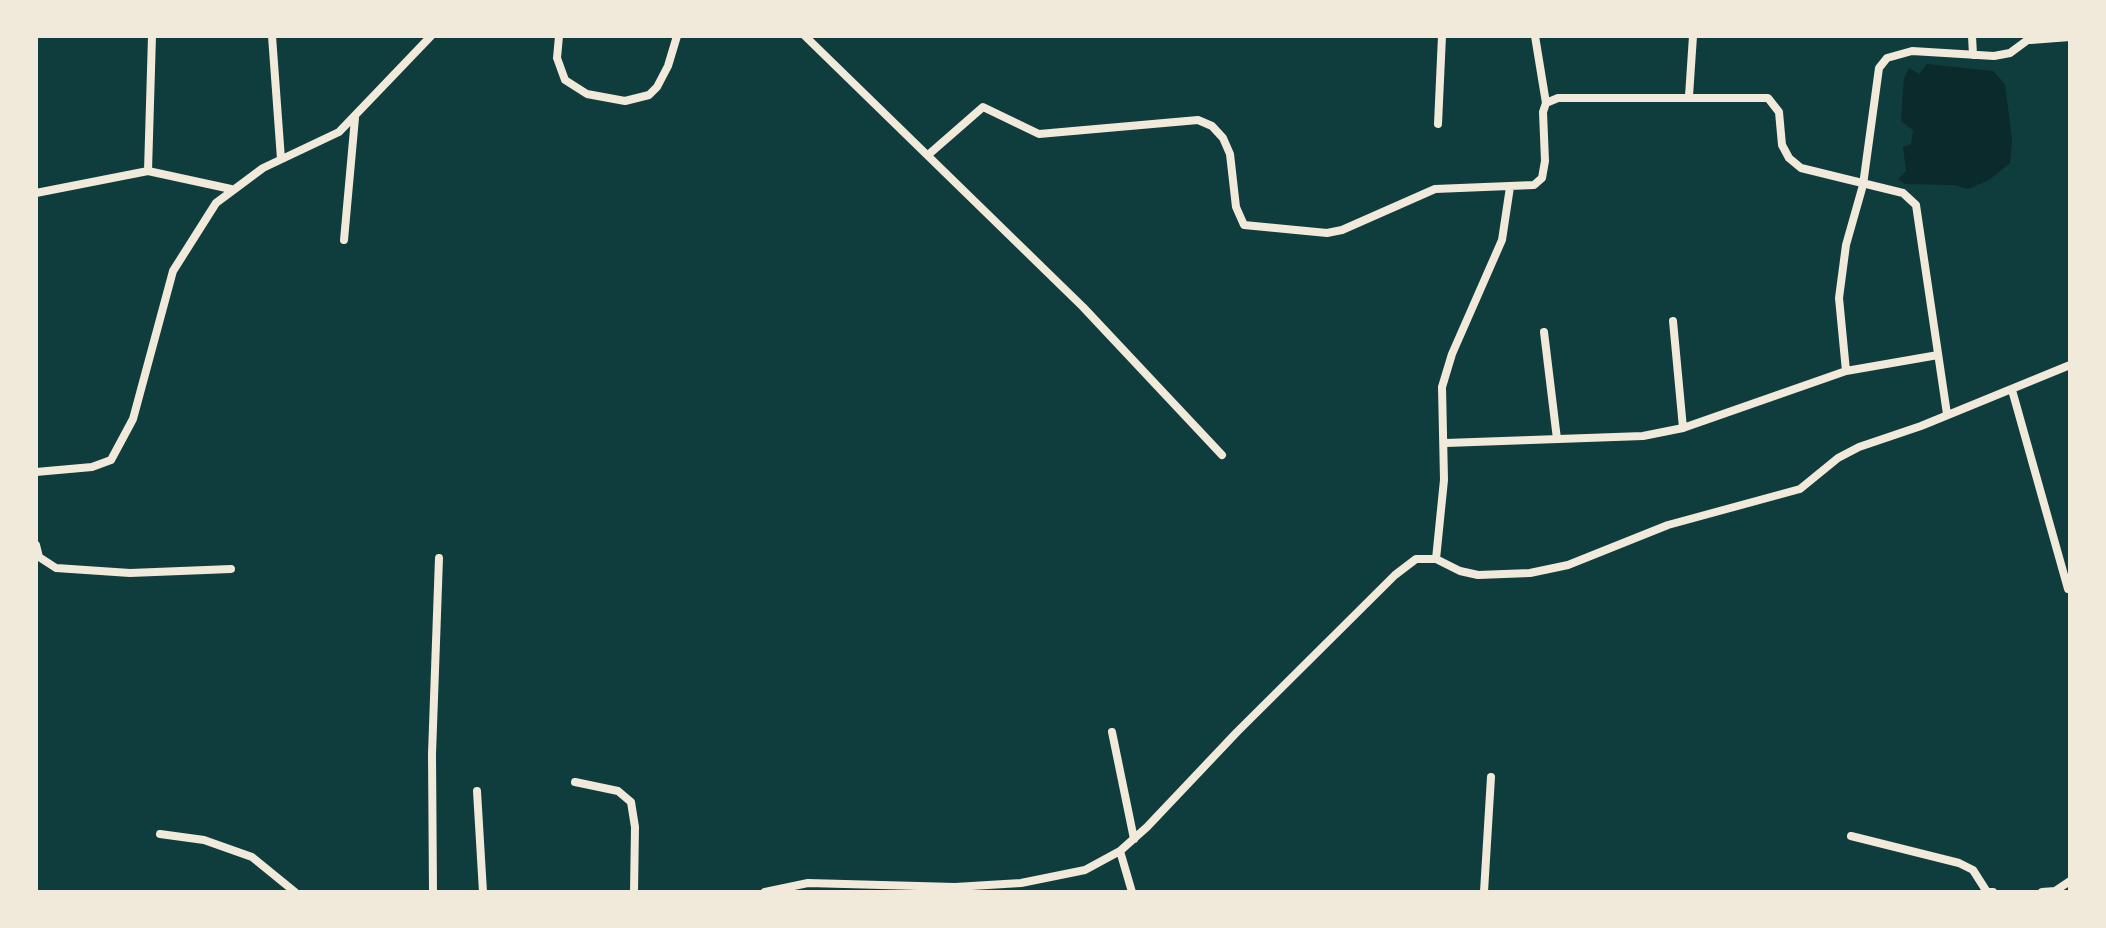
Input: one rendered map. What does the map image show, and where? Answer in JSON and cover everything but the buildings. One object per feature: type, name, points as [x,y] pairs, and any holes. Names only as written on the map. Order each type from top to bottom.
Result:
[{"type":"street","points":[[148,171],[152,36]]},
{"type":"street","points":[[272,36],[281,159]]},
{"type":"street","points":[[36,472],[102,466],[119,449],[148,374],[173,271],[208,214],[231,189],[281,159],[325,140],[355,118],[431,36]]},
{"type":"street","points":[[559,36],[557,58],[565,80],[587,94],[625,101],[649,95],[657,87],[668,66],[677,36]]},
{"type":"street","points":[[805,36],[1083,307],[1222,455]]},
{"type":"street","points":[[1438,124],[1442,36]]},
{"type":"street","points":[[928,155],[983,107],[1039,134],[1198,120],[1212,126],[1223,138],[1230,154],[1236,207],[1244,225],[1308,233],[1342,230],[1435,189],[1473,185],[1534,185],[1542,178],[1545,161],[1543,112],[1546,103],[1535,36]]},
{"type":"street","points":[[1689,96],[1693,36]]},
{"type":"street","points":[[1972,36],[1973,55]]},
{"type":"street","points":[[1846,371],[1839,298],[1846,245],[1863,185],[1875,83],[1887,58],[1912,51],[1973,55],[2010,53],[2032,38],[2070,37]]},
{"type":"street","points":[[1546,103],[1577,96],[1768,98],[1779,112],[1782,145],[1789,158],[1820,176],[1903,193],[1916,205],[1947,414]]},
{"type":"street","points":[[344,240],[355,118]]},
{"type":"street","points":[[36,193],[148,171],[231,189]]},
{"type":"street","points":[[1436,559],[1446,443],[1444,379],[1502,240],[1510,187]]},
{"type":"street","points":[[1673,321],[1683,428]]},
{"type":"street","points":[[1544,332],[1557,439]]},
{"type":"street","points":[[1446,443],[1643,436],[1683,428],[1846,371],[1938,355]]},
{"type":"street","points":[[765,892],[808,883],[893,889],[1042,880],[1085,870],[1120,851],[1134,839],[1395,575],[1416,559],[1436,559],[1478,575],[1530,573],[1568,565],[1668,525],[1800,489],[1838,458],[1859,447],[2070,365]]},
{"type":"street","points":[[2012,390],[2068,589]]},
{"type":"street","points":[[36,545],[39,557],[56,568],[130,573],[231,569]]},
{"type":"street","points":[[433,892],[432,754],[439,558]]},
{"type":"street","points":[[1112,732],[1134,839]]},
{"type":"street","points":[[1484,892],[1491,777]]},
{"type":"street","points":[[575,782],[618,791],[631,802],[635,827],[634,892]]},
{"type":"street","points":[[477,791],[483,892]]},
{"type":"street","points":[[160,834],[204,840],[252,857],[295,892]]},
{"type":"street","points":[[1851,836],[1959,863],[1973,870],[1987,892],[1993,892]]},
{"type":"street","points":[[1120,851],[1132,892]]},
{"type":"street","points":[[2042,892],[2055,891],[2070,881]]},
{"type":"water","points":[[1927,64],[1993,71],[2005,84],[2012,140],[2010,163],[1989,180],[1968,189],[1954,185],[1905,184],[1898,179],[1906,171],[1903,147],[1911,144],[1913,130],[1901,121],[1904,78],[1909,68],[1919,74]]}]
